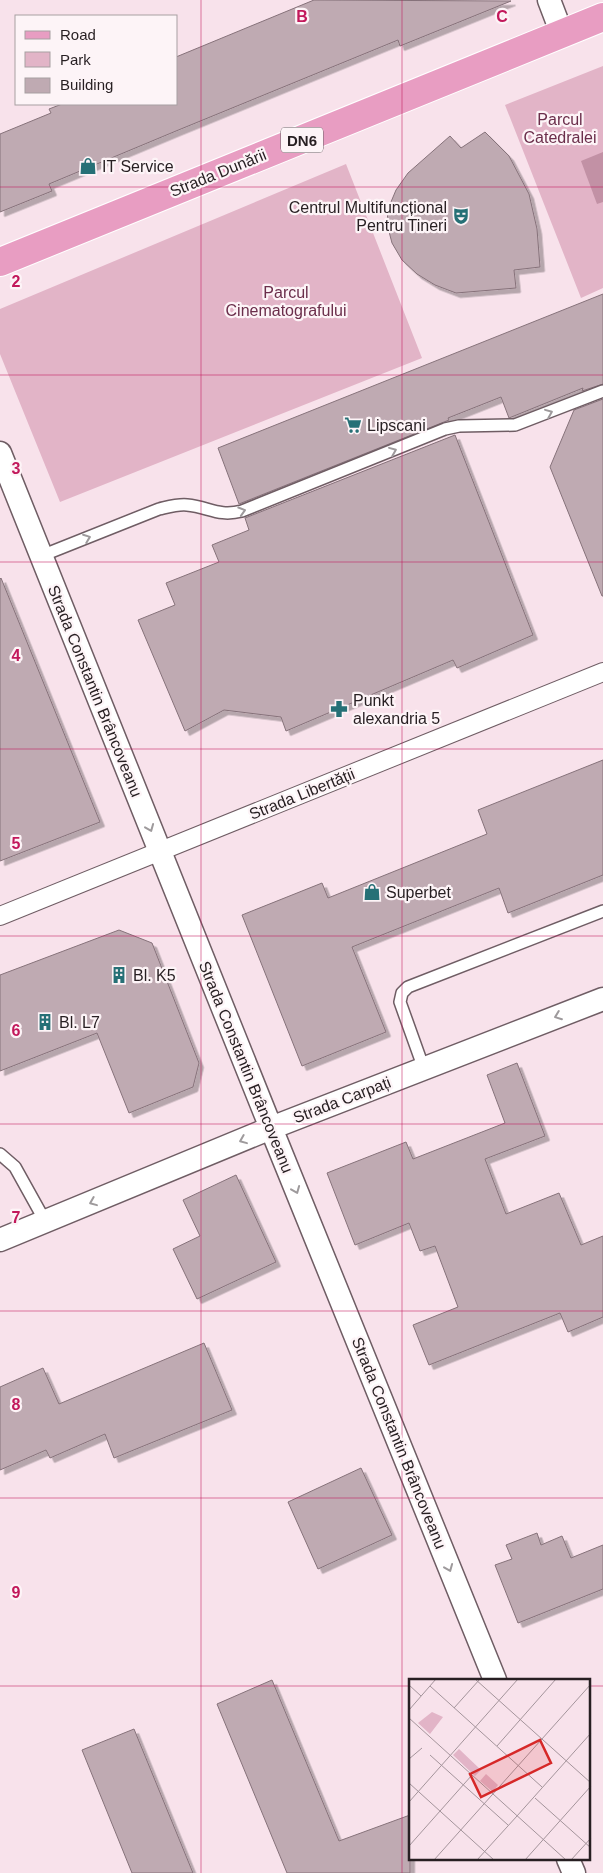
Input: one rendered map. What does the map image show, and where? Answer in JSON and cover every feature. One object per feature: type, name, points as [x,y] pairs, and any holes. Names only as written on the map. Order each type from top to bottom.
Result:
[{"type":"main road","name":"Strada Dunării","points":[[0,262],[603,17]]},
{"type":"street","points":[[549,0],[562,34]]},
{"type":"street","name":"Strada Constantin Brâncoveanu","points":[[0,453],[159,852],[495,1679]]},
{"type":"street","name":"Strada Libertății","points":[[0,916],[603,672]]},
{"type":"street","name":"Strada Carpați","points":[[0,1240],[271,1128],[603,999]]},
{"type":"street","points":[[568,1860],[574,1873]]},
{"type":"lane","points":[[42,556],[159,509],[174,505],[188,505],[218,513],[242,511],[445,429],[458,426],[515,425],[603,392]]},
{"type":"lane","points":[[424,1069],[400,1002],[402,993],[408,987],[603,911]]},
{"type":"lane","points":[[0,1154],[15,1167],[45,1222]]},
{"type":"green space","name":"Parcul Catedralei","points":[[603,66],[603,288],[581,298],[505,105]]},
{"type":"green space","name":"Parcul Cinematografului","points":[[346,164],[422,358],[60,502],[0,354],[0,309]]},
{"type":"shaded area","points":[[603,152],[603,202],[597,204],[581,161]]},
{"type":"building","points":[[314,0],[511,1],[400,46],[398,40],[176,131],[49,184],[52,191],[0,212],[0,134],[51,113],[49,109],[59,105],[178,105],[178,56]]},
{"type":"building","name":"Centrul Multifuncțional Pentru Tineri","points":[[485,132],[509,156],[529,194],[537,229],[540,267],[514,270],[516,288],[456,293],[435,285],[417,274],[402,260],[392,243],[387,224],[388,209],[396,190],[408,173],[450,136],[461,148]]},
{"type":"building","points":[[603,294],[603,384],[582,391],[583,388],[509,418],[501,397],[448,418],[449,420],[239,504],[218,448]]},
{"type":"building","points":[[603,399],[602,596],[550,467],[574,410]]},
{"type":"building","points":[[455,435],[533,635],[457,668],[453,660],[286,731],[281,717],[224,710],[185,731],[138,620],[175,605],[166,583],[219,562],[212,545],[249,530],[245,518]]},
{"type":"building","points":[[0,579],[100,822],[0,861]]},
{"type":"building","points":[[603,760],[603,875],[508,913],[499,888],[352,947],[386,1032],[302,1066],[242,915],[322,883],[328,898],[487,834],[478,810]]},
{"type":"building","points":[[119,930],[152,943],[199,1063],[193,1087],[129,1113],[97,1033],[0,1071],[0,975]]},
{"type":"building","points":[[517,1063],[545,1136],[485,1159],[506,1214],[559,1193],[581,1245],[603,1236],[603,1317],[568,1332],[560,1313],[429,1365],[413,1325],[458,1307],[435,1246],[420,1251],[409,1223],[355,1245],[327,1173],[406,1142],[413,1159],[505,1123],[487,1075]]},
{"type":"building","points":[[236,1175],[276,1262],[197,1299],[173,1249],[200,1236],[183,1200]]},
{"type":"building","points":[[204,1343],[232,1410],[114,1458],[105,1434],[50,1458],[46,1450],[0,1470],[0,1387],[43,1368],[59,1404]]},
{"type":"building","points":[[361,1468],[392,1535],[318,1569],[288,1502]]},
{"type":"building","points":[[537,1533],[541,1545],[562,1536],[571,1558],[603,1545],[603,1589],[518,1623],[495,1565],[512,1559],[506,1545]]},
{"type":"building","points":[[272,1680],[339,1841],[409,1815],[410,1873],[287,1873],[217,1704]]},
{"type":"building","points":[[134,1729],[193,1873],[132,1873],[82,1750]]},
{"type":"place","name":"IT Service","points":[[88,166]]},
{"type":"place","name":"Centrul Multifuncțional Pentru Tineri","points":[[461,216]]},
{"type":"place","name":"Lipscani","points":[[353,425]]},
{"type":"place","name":"Punkt alexandria 5","points":[[339,709]]},
{"type":"place","name":"Superbet","points":[[372,892]]},
{"type":"place","name":"Bl. K5","points":[[119,975]]},
{"type":"place","name":"Bl. L7","points":[[45,1022]]}]
